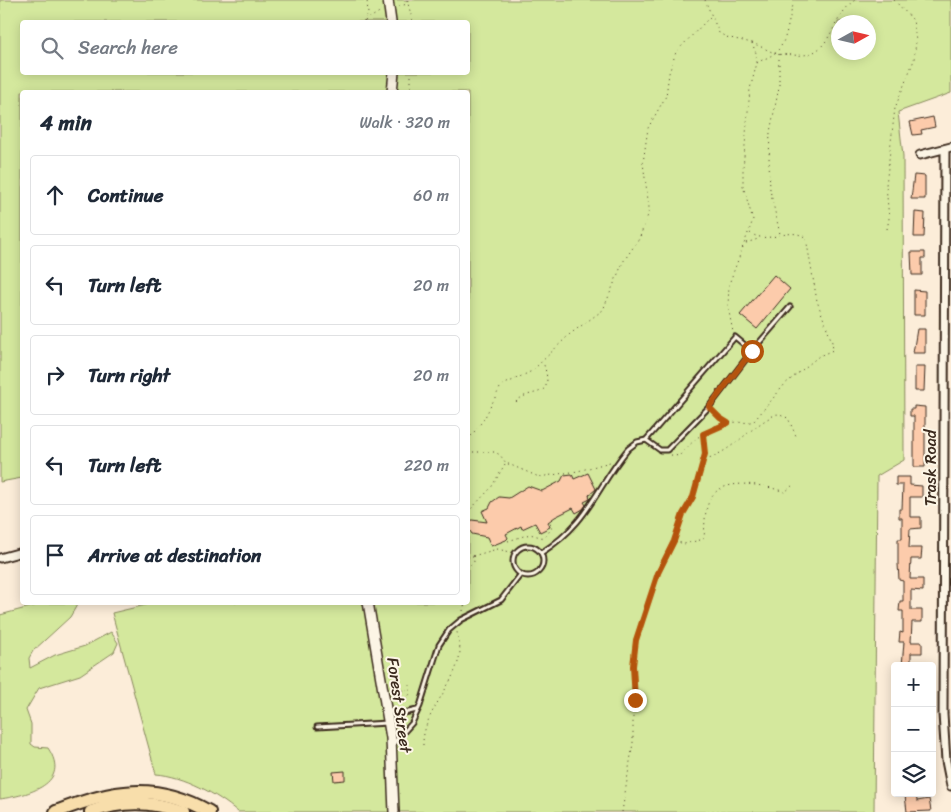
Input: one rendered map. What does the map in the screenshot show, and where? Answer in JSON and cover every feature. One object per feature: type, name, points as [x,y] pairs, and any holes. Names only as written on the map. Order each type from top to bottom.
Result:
[{"type":"highway","points":[[56,812],[102,796],[136,792],[175,796],[209,812]]},
{"type":"highway","points":[[90,812],[131,803],[152,804],[183,812]]},
{"type":"street","points":[[388,0],[391,20]]},
{"type":"street","points":[[392,90],[394,75]]},
{"type":"street","points":[[920,155],[948,148]]},
{"type":"street","name":"Trask Road","points":[[948,148],[943,706],[945,746],[951,786]]},
{"type":"street","points":[[0,558],[20,553]]},
{"type":"street","name":"Forest Street","points":[[369,605],[388,693],[386,709],[392,745],[394,812]]},
{"type":"lane","points":[[646,440],[654,447],[665,450],[709,407],[752,351],[790,307]]},
{"type":"lane","points":[[541,553],[562,540],[573,529],[589,509],[621,459],[633,444],[646,440],[735,337],[752,351]]},
{"type":"lane","points":[[530,546],[541,553],[543,565],[537,573],[528,576],[521,574],[513,565],[515,553],[520,548],[530,546]]},
{"type":"lane","points":[[392,745],[406,731],[418,710],[439,645],[449,630],[461,620],[501,600],[521,574]]},
{"type":"lane","points":[[386,709],[400,714],[418,710]]},
{"type":"lane","points":[[317,727],[388,723]]},
{"type":"path","points":[[365,20],[368,14],[367,0]]},
{"type":"path","points":[[407,0],[412,20]]},
{"type":"path","points":[[705,0],[710,17],[717,31],[723,36],[752,43],[776,54]]},
{"type":"path","points":[[757,63],[768,55],[803,56],[816,53],[823,47],[843,11],[855,0]]},
{"type":"path","points":[[886,229],[889,219],[886,185],[895,108],[914,60],[916,41],[913,20],[894,0]]},
{"type":"path","points":[[776,54],[781,47],[794,3]]},
{"type":"path","points":[[470,437],[484,419],[501,386],[532,371],[570,334],[603,310],[623,262],[639,239],[649,207],[644,163],[645,140],[648,128],[666,96],[669,73],[676,52],[710,17]]},
{"type":"path","points":[[735,337],[729,315],[729,284],[750,233],[752,220],[744,186],[743,168],[750,89],[757,63],[756,52],[752,43]]},
{"type":"path","points":[[779,54],[779,87],[770,132],[768,160],[770,190],[780,235]]},
{"type":"path","points":[[411,90],[412,75]]},
{"type":"path","points":[[750,233],[759,238]]},
{"type":"path","points":[[671,455],[679,456],[703,434],[728,423],[748,423],[754,421],[785,384],[819,356],[832,350],[832,342],[817,301],[806,238],[797,233],[759,238],[744,245]]},
{"type":"path","points":[[516,402],[521,398],[539,393],[544,388],[547,374],[543,362]]},
{"type":"path","points":[[709,407],[728,423]]},
{"type":"path","points":[[704,459],[725,451],[741,437],[777,414],[788,418],[797,438]]},
{"type":"path","points":[[622,812],[634,743],[633,666],[636,640],[658,573],[674,541],[683,514],[693,497],[695,484],[704,459],[703,434]]},
{"type":"path","points":[[470,452],[495,452],[506,463],[539,477],[578,471],[621,459]]},
{"type":"path","points":[[470,510],[491,488],[506,463]]},
{"type":"path","points":[[674,541],[684,544],[704,539],[708,503],[723,489],[747,484],[766,486],[785,492],[793,485]]},
{"type":"path","points":[[508,541],[527,534],[536,534],[544,538],[552,528],[550,522]]},
{"type":"path","points":[[526,530],[527,534]]},
{"type":"path","points":[[470,565],[474,562],[473,556],[497,549],[515,553]]},
{"type":"path","points":[[423,745],[424,728],[446,688],[459,655],[456,630],[461,620],[464,605]]},
{"type":"path","points":[[388,693],[406,698],[411,689],[410,685]]},
{"type":"path","points":[[388,693],[411,689]]},
{"type":"green space","points":[[0,0],[951,0],[951,93],[898,112],[903,156],[904,460],[877,476],[874,812],[238,812],[200,787],[178,778],[156,774],[112,613],[145,605],[470,605],[470,90],[20,90],[20,478],[0,482]]},
{"type":"green space","points":[[38,605],[77,605],[70,617],[33,651],[29,658],[30,668],[55,655],[85,646],[111,632],[118,643],[114,652],[80,675],[39,688],[26,710],[31,724],[31,744],[35,747],[48,748],[54,760],[55,771],[51,779],[44,786],[34,791],[0,799],[0,615]]},
{"type":"building","points":[[933,117],[935,127],[921,130],[922,134],[913,135],[910,122]]},
{"type":"building","points":[[914,175],[925,176],[925,199],[911,199]]},
{"type":"building","points":[[915,212],[925,213],[924,237],[914,237]]},
{"type":"building","points":[[911,252],[925,252],[925,258],[922,258],[922,275],[912,275]]},
{"type":"building","points":[[774,275],[790,289],[757,329],[740,315]]},
{"type":"building","points":[[914,290],[925,291],[925,315],[914,315]]},
{"type":"building","points":[[917,329],[925,329],[925,353],[913,353]]},
{"type":"building","points":[[915,367],[925,367],[924,391],[915,391]]},
{"type":"building","points":[[914,406],[925,407],[925,467],[914,467],[914,416],[910,416],[910,409],[914,409]]},
{"type":"building","points":[[588,473],[596,489],[589,495],[590,499],[584,502],[586,505],[583,509],[576,513],[573,508],[555,517],[548,522],[550,527],[540,532],[535,523],[522,529],[521,526],[506,534],[508,538],[506,540],[491,546],[487,537],[472,534],[470,531],[470,522],[472,520],[487,522],[482,511],[489,508],[492,502],[499,497],[509,498],[528,486],[542,491],[561,481],[564,475],[572,474],[574,479]]},
{"type":"building","points":[[896,477],[910,477],[910,485],[922,486],[922,497],[910,497],[910,517],[921,517],[921,528],[910,529],[909,548],[922,548],[921,559],[911,559],[910,579],[923,579],[923,591],[911,590],[911,610],[922,610],[922,622],[912,622],[911,642],[922,642],[922,653],[911,653],[911,662],[902,662],[904,642],[899,642],[900,632],[903,633],[903,611],[899,611],[900,601],[903,601],[903,581],[899,580],[898,539],[902,539],[902,518],[899,518],[899,509],[902,509],[903,485],[896,485]]},
{"type":"building","points":[[345,771],[345,780],[334,781],[333,772]]},
{"type":"building","points":[[905,797],[916,797],[917,801],[929,799],[931,811],[907,812]]},
{"type":"route","points":[[635,700],[633,666],[636,640],[658,573],[674,541],[683,514],[693,497],[695,484],[703,465],[705,454],[703,434],[728,423],[722,420],[709,407],[752,351]]}]
